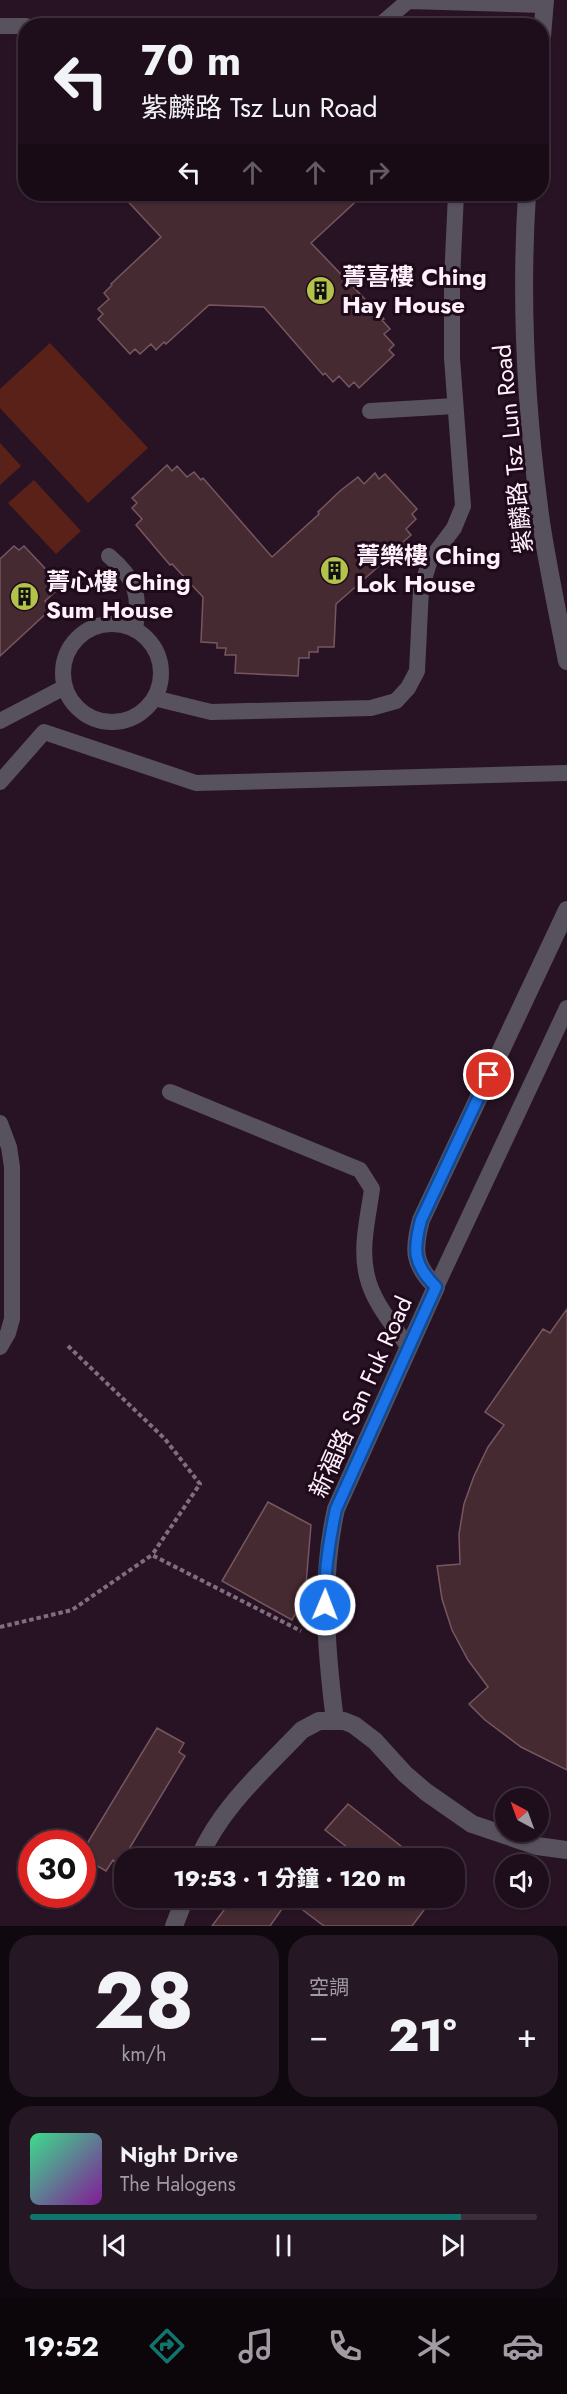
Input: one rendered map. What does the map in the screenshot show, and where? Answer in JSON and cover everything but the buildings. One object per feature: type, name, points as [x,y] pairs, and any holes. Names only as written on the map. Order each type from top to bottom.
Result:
[{"type":"street","points":[[543,18],[544,2]]},
{"type":"street","name":"紫麟路 Tsz Lun Road","points":[[527,201],[523,301],[532,450],[542,524],[567,661]]},
{"type":"street","points":[[436,1287],[424,1275],[418,1263],[416,1238],[421,1220],[567,910]]},
{"type":"street","name":"新福路 San Fuk Road","points":[[335,1721],[326,1643],[325,1586],[330,1535],[336,1509],[436,1287]]},
{"type":"street","points":[[203,1848],[223,1815],[302,1730],[319,1721],[344,1721],[365,1732],[419,1786],[472,1824],[537,1846],[567,1850]]},
{"type":"street","points":[[174,1926],[180,1908]]},
{"type":"lane","points":[[388,18],[408,1],[544,2]]},
{"type":"lane","points":[[0,26],[18,26]]},
{"type":"lane","points":[[154,698],[211,712],[371,708],[396,700],[408,688],[417,671],[421,589],[430,560],[454,528],[463,506],[452,358],[452,280],[456,201]]},
{"type":"lane","points":[[370,411],[455,406]]},
{"type":"lane","points":[[109,556],[125,569],[135,587],[139,608],[135,629]]},
{"type":"lane","points":[[102,624],[119,624],[135,629],[147,638],[156,651],[161,667],[160,683],[154,698],[143,711],[130,719],[114,722],[98,720],[83,713],[72,701],[65,687],[63,671],[66,655],[74,641],[87,630],[102,624]]},
{"type":"lane","points":[[0,721],[65,687]]},
{"type":"lane","points":[[0,782],[44,732],[196,783],[567,773]]},
{"type":"lane","points":[[436,1287],[567,1008]]},
{"type":"lane","points":[[170,1092],[360,1170],[372,1189],[364,1255],[367,1277],[380,1305],[409,1348]]},
{"type":"lane","points":[[0,1123],[9,1147],[12,1167],[12,1319],[8,1333],[0,1347]]},
{"type":"path","points":[[0,1627],[72,1610],[152,1555],[200,1484],[165,1439],[68,1346]]},
{"type":"path","points":[[152,1555],[326,1643]]},
{"type":"shaded area","points":[[50,343],[148,448],[88,503],[0,408],[0,389]]},
{"type":"shaded area","points":[[0,443],[21,466],[0,485]]},
{"type":"shaded area","points":[[34,480],[81,531],[56,554],[8,503]]},
{"type":"place","name":"菁喜樓 Ching Hay House","points":[[321,291]]},
{"type":"place","name":"菁樂樓 Ching Lok House","points":[[335,570]]},
{"type":"place","name":"菁心樓 Ching Sum House","points":[[25,596]]},
{"type":"route","points":[[325,1605],[330,1535],[336,1509],[436,1287],[424,1275],[418,1263],[416,1238],[421,1220],[489,1075]]}]
